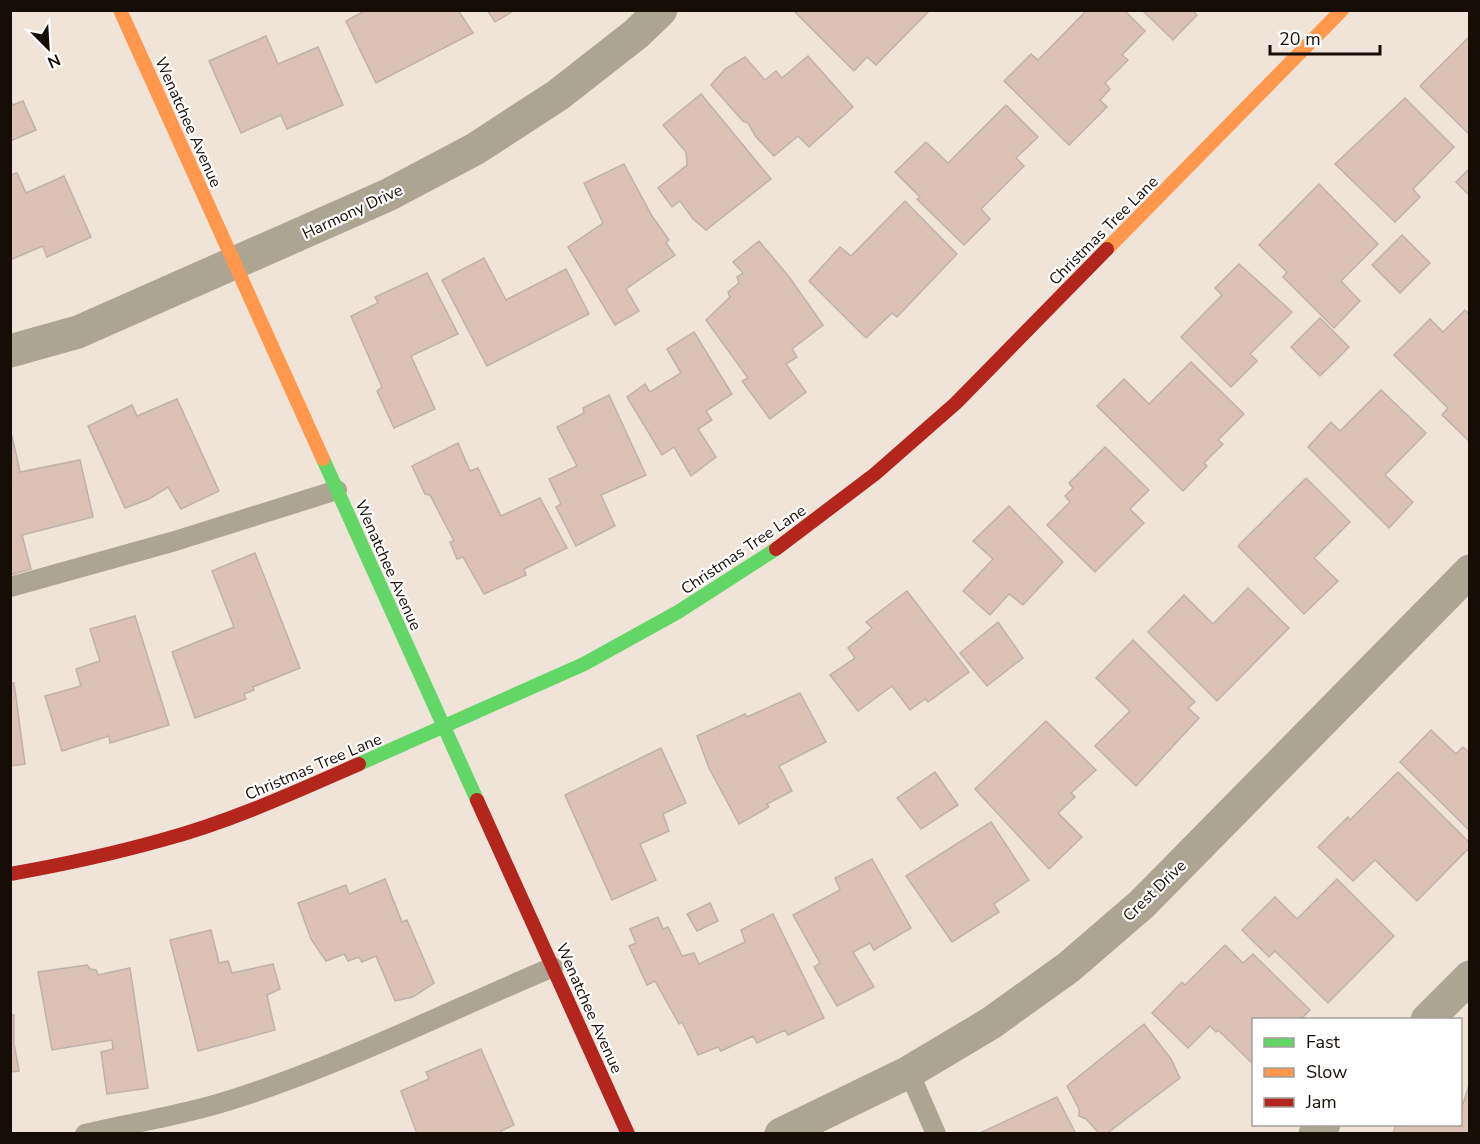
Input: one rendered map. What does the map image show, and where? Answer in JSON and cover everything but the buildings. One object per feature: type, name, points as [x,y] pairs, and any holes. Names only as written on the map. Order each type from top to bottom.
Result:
[{"type":"street","name":"Wenatchee Avenue","points":[[120,10],[628,1134]]},
{"type":"street","name":"Harmony Drive","points":[[10,351],[78,332],[235,265],[388,195],[475,149],[558,95],[636,34],[661,10]]},
{"type":"street","name":"Christmas Tree Lane","points":[[10,874],[76,862],[164,840],[272,803],[584,664],[678,612],[768,555],[875,474],[956,403],[1342,10]]},
{"type":"street","name":"Crest Drive","points":[[781,1134],[909,1072],[991,1023],[1069,967],[1142,904],[1470,571]]},
{"type":"street","points":[[1429,1018],[1470,977]]},
{"type":"lane","points":[[10,587],[175,541],[337,490]]},
{"type":"lane","points":[[85,1134],[172,1118],[241,1097],[343,1058],[553,967]]},
{"type":"lane","points":[[909,1072],[936,1134]]},
{"type":"traffic: fast","points":[[323,459],[477,800]]},
{"type":"traffic: fast","points":[[359,764],[584,664],[678,612],[776,549]]},
{"type":"traffic: slow","points":[[120,10],[323,459]]},
{"type":"traffic: slow","points":[[1107,249],[1342,10]]},
{"type":"traffic: jam","points":[[776,549],[875,474],[956,403],[1107,249]]},
{"type":"traffic: jam","points":[[10,874],[105,855],[187,833],[262,806],[359,764]]},
{"type":"traffic: jam","points":[[477,800],[628,1134]]}]
